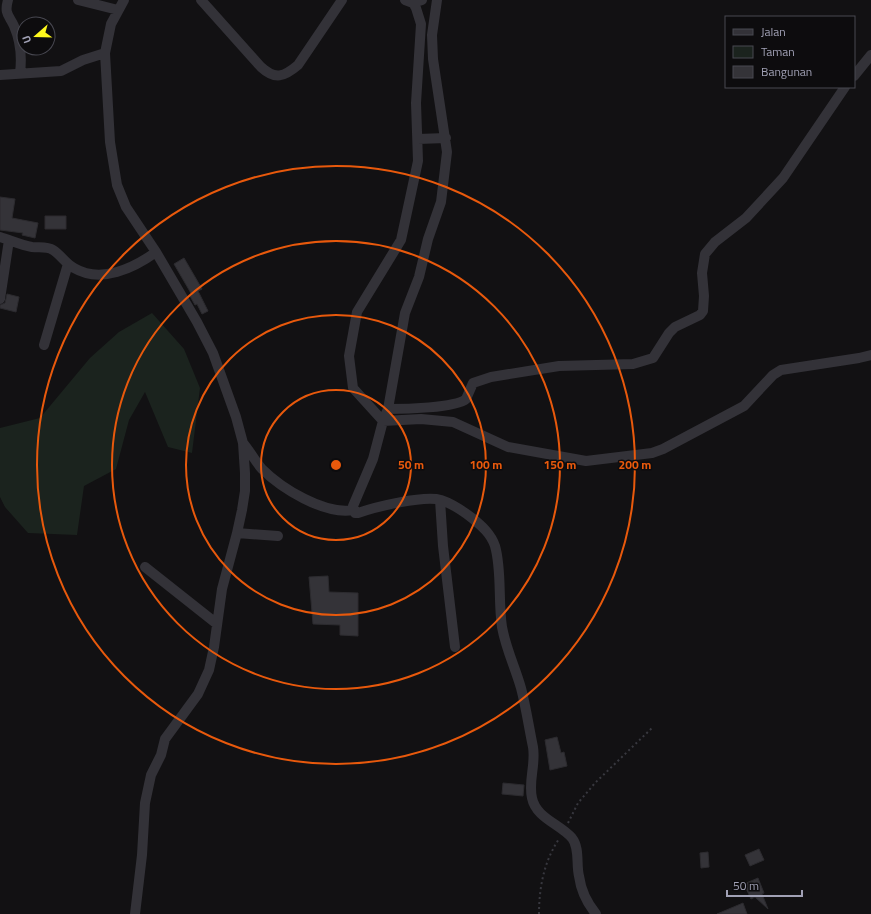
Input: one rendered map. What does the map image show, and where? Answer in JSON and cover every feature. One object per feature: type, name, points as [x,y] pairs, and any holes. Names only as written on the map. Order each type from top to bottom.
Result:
[{"type":"street","points":[[8,0],[6,13],[13,25],[21,55],[20,72]]},
{"type":"street","points":[[78,0],[118,10]]},
{"type":"street","points":[[124,0],[110,28],[106,53],[110,135],[113,168],[117,185],[126,207],[156,252],[197,322],[213,353],[236,417],[243,444],[245,491],[237,533],[222,589],[214,647],[204,684],[188,709],[165,739],[161,755],[151,775],[145,802],[142,855],[134,914]]},
{"type":"street","points":[[201,0],[261,67],[268,73],[278,76],[289,72],[298,65],[342,0]]},
{"type":"street","points":[[353,510],[355,498],[373,459],[383,421],[388,409],[405,312],[419,277],[428,239],[441,202],[447,152],[446,138],[440,112],[432,59],[432,35],[437,0]]},
{"type":"street","points":[[383,421],[353,388],[350,380],[349,351],[357,312],[396,248],[403,233],[418,160],[416,103],[421,24],[419,13],[413,1]]},
{"type":"street","points":[[0,75],[20,72],[61,71],[82,60],[106,53]]},
{"type":"street","points":[[855,75],[871,55]]},
{"type":"street","points":[[388,409],[422,408],[460,403],[466,400],[473,383],[491,377],[559,366],[633,364],[653,358],[675,327],[700,315],[704,296],[702,273],[705,254],[715,242],[746,218],[782,178],[844,88]]},
{"type":"street","points":[[418,139],[446,138]]},
{"type":"street","points":[[0,299],[5,238],[32,247],[53,250],[74,268],[86,272],[113,273],[143,262],[156,252]]},
{"type":"street","points":[[44,345],[68,264]]},
{"type":"street","points":[[383,421],[421,419],[453,422],[508,447],[586,461],[598,461],[663,449],[744,406],[774,375],[781,370],[859,358],[871,354]]},
{"type":"street","points":[[243,444],[260,467],[281,486],[316,503],[338,510],[353,510],[358,513],[386,504],[440,500],[458,508],[487,530],[494,545],[498,569],[502,628],[508,653],[520,687],[533,750],[533,771],[530,783],[532,799],[539,811],[572,838],[576,848],[578,875],[581,888],[585,898],[596,914]]},
{"type":"street","points":[[440,500],[443,546],[455,647]]},
{"type":"street","points":[[237,533],[278,536]]},
{"type":"street","points":[[145,567],[217,624]]},
{"type":"path","points":[[539,914],[539,896],[544,872],[552,850],[564,832],[578,803],[591,788],[653,727]]},
{"type":"green space","points":[[152,313],[184,349],[200,388],[192,453],[168,447],[145,392],[129,420],[116,469],[84,486],[77,535],[28,533],[5,507],[0,497],[0,428],[40,418],[90,358],[119,332]]},
{"type":"building","points":[[0,197],[15,199],[12,218],[38,223],[35,238],[22,235],[23,233],[0,230]]},
{"type":"building","points":[[45,216],[66,216],[66,229],[45,229]]},
{"type":"building","points":[[184,258],[202,289],[198,291],[208,311],[202,314],[197,304],[195,305],[190,296],[192,295],[174,264]]},
{"type":"building","points":[[7,294],[19,297],[16,312],[0,308],[0,305],[5,303]]},
{"type":"building","points":[[328,576],[329,592],[358,593],[358,636],[340,635],[340,625],[313,624],[309,577]]},
{"type":"building","points":[[557,737],[561,753],[564,752],[567,766],[550,770],[545,740]]},
{"type":"building","points":[[503,783],[524,785],[523,796],[502,794]]},
{"type":"building","points":[[759,849],[764,860],[750,866],[745,855]]},
{"type":"building","points":[[708,852],[709,867],[701,868],[700,853]]},
{"type":"building","points":[[758,878],[768,909],[755,897],[751,899],[744,884]]},
{"type":"building","points":[[743,903],[747,914],[717,914]]}]
